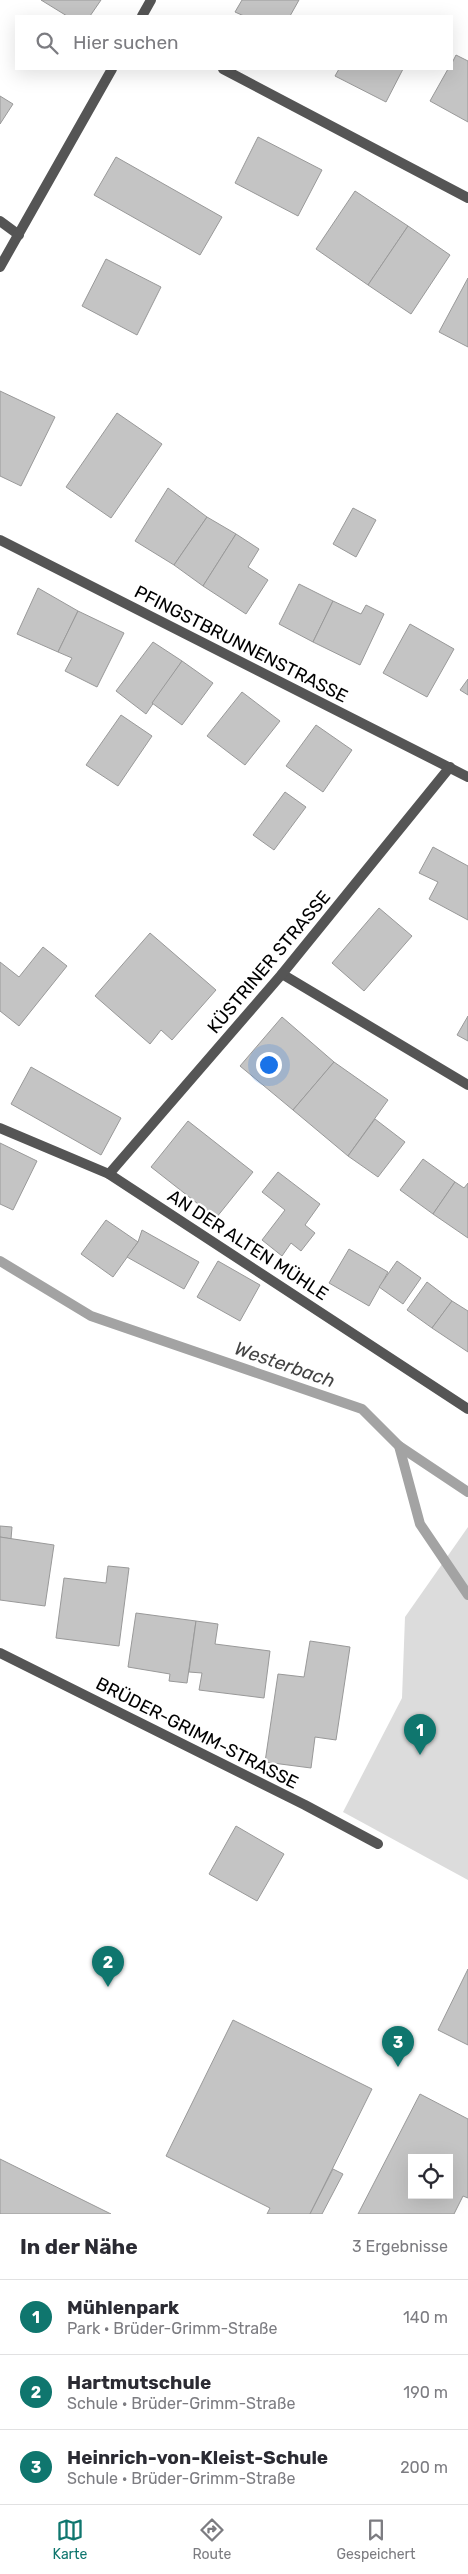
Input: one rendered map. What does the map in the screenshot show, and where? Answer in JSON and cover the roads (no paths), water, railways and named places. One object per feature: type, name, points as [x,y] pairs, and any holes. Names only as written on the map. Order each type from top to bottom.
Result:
[{"type":"street","points":[[143,15],[151,0]]},
{"type":"street","points":[[0,267],[111,70]]},
{"type":"street","points":[[225,70],[468,198]]},
{"type":"street","points":[[0,221],[19,235]]},
{"type":"street","name":"PFINGSTBRUNNENSTRASSE","points":[[0,540],[468,777]]},
{"type":"street","name":"KÜSTRINER STRASSE","points":[[109,1174],[282,974],[450,767]]},
{"type":"street","points":[[282,974],[468,1085]]},
{"type":"street","name":"AN DER ALTEN MÜHLE","points":[[0,1128],[109,1174],[468,1409]]},
{"type":"street","name":"BRÜDER-GRIMM-STRASSE","points":[[0,1653],[305,1805],[378,1844]]},
{"type":"waterway","name":"Westerbach","points":[[0,1261],[91,1316],[362,1409],[399,1446],[420,1524],[468,1595]]},
{"type":"waterway","points":[[399,1446],[468,1492]]},
{"type":"place","name":"Mühlenpark","points":[[420,1755]]},
{"type":"place","name":"Hartmutschule","points":[[108,1987]]},
{"type":"place","name":"Heinrich-von-Kleist-Schule","points":[[398,2067]]}]
